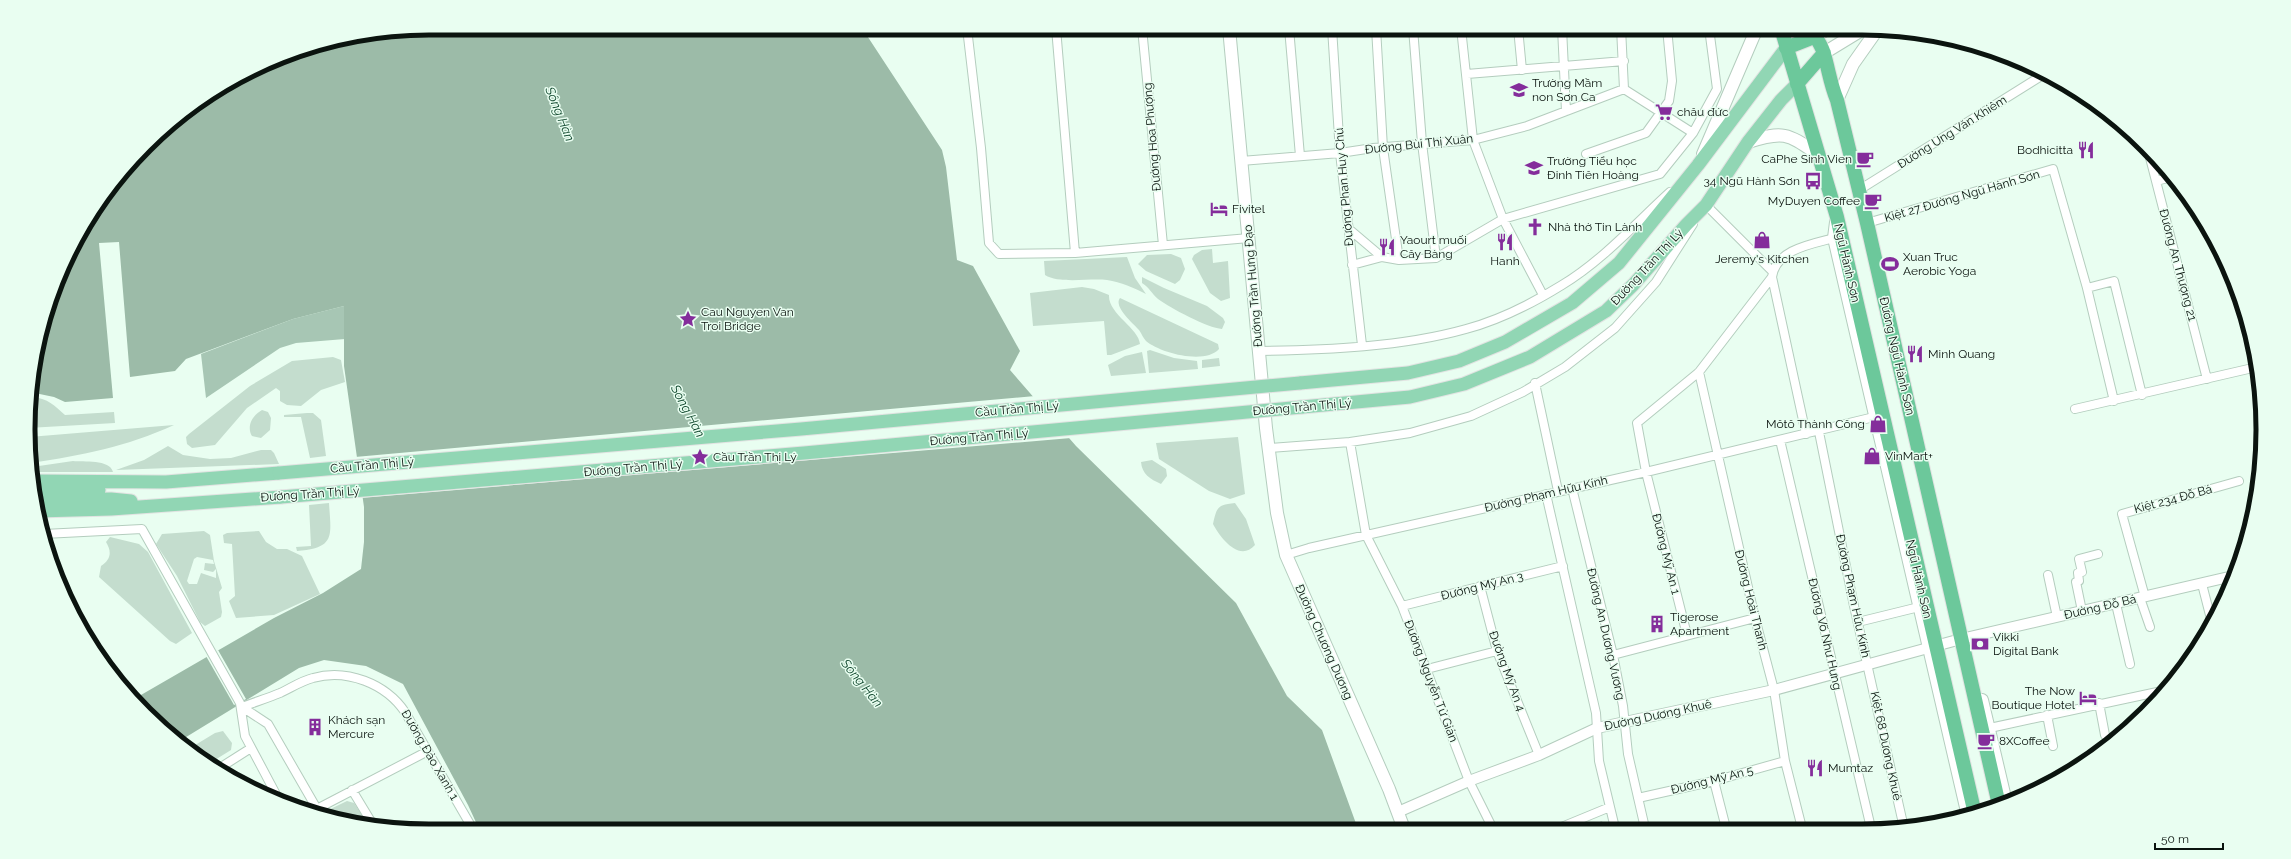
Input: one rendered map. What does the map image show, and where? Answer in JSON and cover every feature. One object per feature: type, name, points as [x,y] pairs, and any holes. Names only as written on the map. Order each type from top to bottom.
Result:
[{"type":"highway","points":[[1783,35],[1837,217]]},
{"type":"highway","points":[[1786,48],[1808,35]]},
{"type":"highway","points":[[1797,84],[1824,52],[1815,35]]},
{"type":"highway","name":"Đường Ngũ Hành Sơn","points":[[1824,52],[1829,81],[1837,100],[1859,190],[1870,223],[1963,639],[1966,661],[1986,729]]},
{"type":"highway","name":"Ngũ Hành Sơn","points":[[1837,217],[1932,648],[1973,808]]},
{"type":"highway","points":[[1986,729],[1998,799]]},
{"type":"main road","name":"Đường Trần Hưng Đạo","points":[[1230,35],[1269,448]]},
{"type":"main road","points":[[1698,165],[1754,35]]},
{"type":"main road","points":[[1824,52],[1853,35]]},
{"type":"main road","points":[[1837,100],[1853,64],[1873,35]]},
{"type":"main road","name":"Đường Trần Thị Lý","points":[[1300,383],[1408,373],[1459,361],[1505,342],[1529,330],[1572,303],[1619,263],[1698,165],[1786,48]]},
{"type":"main road","name":"Đường Trần Thị Lý","points":[[44,511],[111,509],[281,497],[804,454],[1410,397],[1464,384],[1530,357],[1606,311],[1633,286],[1686,225],[1706,205],[1748,142],[1781,100],[1797,84]]},
{"type":"main road","points":[[1748,142],[1773,134],[1793,137],[1819,156]]},
{"type":"main road","name":"Ngũ Hành Sơn","points":[[1837,217],[1834,238],[1874,417],[1919,607],[1932,648],[1967,810]]},
{"type":"main road","name":"Cầu Trần Thị Lý","points":[[280,473],[794,429],[1300,383]]},
{"type":"main road","name":"Đường Chương Dương","points":[[1269,448],[1278,513],[1286,555],[1402,824]]},
{"type":"main road","name":"Đường Trần Thị Lý","points":[[38,481],[166,482],[280,473]]},
{"type":"main road","points":[[40,492],[110,489],[166,482]]},
{"type":"main road","points":[[42,501],[111,499],[171,504]]},
{"type":"main road","points":[[1963,639],[2005,797]]},
{"type":"street","points":[[968,35],[981,148],[989,243],[999,254],[1075,253],[1248,238]]},
{"type":"street","points":[[1057,35],[1075,253]]},
{"type":"street","name":"Đường Hoa Phượng","points":[[1143,35],[1163,245]]},
{"type":"street","points":[[1290,35],[1300,156]]},
{"type":"street","name":"Đường Phan Huy Chú","points":[[1332,35],[1340,153],[1362,345]]},
{"type":"street","points":[[1376,35],[1383,148],[1399,260]]},
{"type":"street","points":[[1414,35],[1422,143],[1436,258]]},
{"type":"street","points":[[1462,35],[1473,140],[1503,219],[1543,295]]},
{"type":"street","points":[[1519,35],[1522,70]]},
{"type":"street","points":[[1563,35],[1566,111]]},
{"type":"street","points":[[1622,35],[1624,61],[1624,88],[1693,133]]},
{"type":"street","points":[[1586,154],[1646,133],[1669,101],[1672,91],[1668,35]]},
{"type":"street","points":[[1352,265],[1382,257],[1399,260],[1436,258],[1503,219],[1660,174],[1693,133],[1717,89],[1710,35]]},
{"type":"street","points":[[1466,74],[1624,61]]},
{"type":"street","name":"Đường Ung Văn Khiêm","points":[[1859,190],[2039,77]]},
{"type":"street","name":"Đường Bùi Thị Xuân","points":[[1241,161],[1340,153],[1422,143],[1473,140],[1528,126],[1624,88]]},
{"type":"street","name":"Đường An Thượng 21","points":[[2151,162],[2208,379]]},
{"type":"street","points":[[1259,352],[1394,344],[1468,329],[1511,312],[1563,284],[1598,258],[1698,165]]},
{"type":"street","name":"Kiệt 27 Đường Ngũ Hành Sơn","points":[[1870,223],[2053,169],[2087,288]]},
{"type":"street","points":[[2156,181],[2166,179]]},
{"type":"street","points":[[1269,448],[1350,442],[1394,436],[1450,423],[1491,408],[1523,392],[1535,383],[1565,367],[1615,328],[1656,282],[1706,205],[1772,275],[1806,434]]},
{"type":"street","points":[[1349,230],[1382,257]]},
{"type":"street","points":[[1699,372],[1772,275],[1777,263],[1798,248],[1834,238]]},
{"type":"street","points":[[2114,401],[2087,288],[2114,281],[2142,395]]},
{"type":"street","points":[[2074,409],[2142,395],[2251,369]]},
{"type":"street","name":"Đường Hoài Thanh","points":[[1699,372],[1755,618],[1774,690],[1785,760],[1801,824]]},
{"type":"street","name":"Đường Mỹ An 1","points":[[1686,635],[1646,472],[1637,424],[1699,372]]},
{"type":"street","points":[[1535,383],[1558,491]]},
{"type":"street","name":"Đường Phạm Hữu Kính","points":[[1286,555],[1309,548],[1819,432],[1874,417]]},
{"type":"street","name":"Đường Phạm Hữu Kính","points":[[1819,432],[1868,665]]},
{"type":"street","name":"Đường Võ Như Hưng","points":[[1780,440],[1870,824]]},
{"type":"street","name":"Đường Nguyễn Tử Giản","points":[[1350,442],[1366,535],[1402,606],[1470,781],[1491,824]]},
{"type":"street","name":"Kiệt 234 Đỗ Bá","points":[[2143,597],[2122,514],[2239,481]]},
{"type":"street","name":"Đường An Dương Vương","points":[[1572,488],[1613,655],[1626,721],[1628,754],[1644,824]]},
{"type":"street","points":[[1546,494],[1563,566],[1597,728],[1599,761],[1614,824]]},
{"type":"street","points":[[49,534],[142,529],[241,705],[245,736],[275,792]]},
{"type":"street","points":[[2082,611],[2076,582],[2079,581],[2078,573],[2082,572],[2079,559],[2098,554]]},
{"type":"street","name":"Đường Mỹ An 3","points":[[1402,606],[1563,566]]},
{"type":"street","points":[[2048,575],[2057,617]]},
{"type":"street","name":"Đường Đỗ Bá","points":[[1932,648],[1963,639],[2227,578]]},
{"type":"street","points":[[2202,584],[2210,614]]},
{"type":"street","name":"Đường Mỹ An 4","points":[[1480,586],[1497,651],[1539,755]]},
{"type":"street","points":[[2143,597],[2150,627]]},
{"type":"street","points":[[2116,604],[2130,664]]},
{"type":"street","points":[[1858,622],[1919,607]]},
{"type":"street","points":[[1613,655],[1755,618]]},
{"type":"street","name":"Đường Dương Khuê","points":[[1398,812],[1470,781],[1539,755],[1597,728],[1774,690],[1932,648]]},
{"type":"street","points":[[1427,669],[1497,651]]},
{"type":"street","name":"Kiệt 68 Dương Khuê","points":[[1868,665],[1903,822]]},
{"type":"street","name":"Đường Đảo Xanh 1","points":[[241,705],[314,677],[334,675],[352,677],[378,687],[400,705],[470,824]]},
{"type":"street","points":[[1986,729],[2157,691]]},
{"type":"street","points":[[2098,704],[2105,735]]},
{"type":"street","points":[[241,705],[268,724],[312,806]]},
{"type":"street","points":[[2047,715],[2053,746]]},
{"type":"street","points":[[223,766],[251,748]]},
{"type":"street","points":[[318,808],[428,751]]},
{"type":"street","name":"Đường Mỹ An 5","points":[[1638,798],[1714,781],[1785,760]]},
{"type":"street","points":[[1714,781],[1725,824]]},
{"type":"street","points":[[352,790],[370,819]]},
{"type":"street","points":[[1568,824],[1610,807]]},
{"type":"shaded area","points":[[1212,249],[1213,263],[1228,261],[1230,298],[1221,301],[1210,293],[1192,259],[1194,255],[1202,250]]},
{"type":"shaded area","points":[[1171,254],[1181,258],[1185,269],[1180,280],[1175,284],[1146,271],[1138,264],[1147,255]]},
{"type":"shaded area","points":[[1127,257],[1135,278],[1146,294],[1107,280],[1066,280],[1051,278],[1045,275],[1044,261]]},
{"type":"shaded area","points":[[1142,277],[1207,306],[1223,318],[1225,322],[1222,329],[1199,321],[1164,303],[1142,283]]},
{"type":"shaded area","points":[[1082,287],[1094,289],[1109,295],[1113,308],[1135,332],[1140,344],[1111,355],[1107,355],[1104,321],[1033,326],[1030,293]]},
{"type":"shaded area","points":[[1120,298],[1218,344],[1219,349],[1212,354],[1193,357],[1182,356],[1161,350],[1146,341],[1139,330],[1129,320],[1119,306]]},
{"type":"shaded area","points":[[344,306],[345,339],[296,343],[280,348],[206,398],[201,354],[293,319]]},
{"type":"shaded area","points":[[1150,350],[1174,358],[1197,361],[1198,369],[1149,373],[1147,351]]},
{"type":"shaded area","points":[[1142,352],[1146,373],[1111,376],[1108,365],[1125,356]]},
{"type":"shaded area","points":[[333,357],[341,360],[345,382],[321,390],[301,406],[287,405],[280,401],[280,391],[276,388],[247,408],[215,445],[192,448],[187,444],[186,437],[189,434],[250,386],[292,361]]},
{"type":"shaded area","points":[[1219,358],[1220,366],[1202,368],[1202,360]]},
{"type":"shaded area","points":[[36,398],[45,400],[65,415],[114,412],[115,423],[35,428]]},
{"type":"shaded area","points":[[262,410],[268,412],[271,418],[270,430],[261,438],[252,436],[250,432],[250,425],[253,418]]},
{"type":"shaded area","points":[[313,413],[321,420],[326,456],[310,458],[301,417],[284,417],[284,415]]},
{"type":"shaded area","points":[[174,425],[121,445],[69,457],[37,462],[35,436]]},
{"type":"shaded area","points":[[1238,437],[1245,494],[1230,499],[1209,491],[1159,459],[1156,443]]},
{"type":"shaded area","points":[[168,446],[183,455],[210,459],[231,458],[261,450],[271,450],[279,464],[116,470],[144,460]]},
{"type":"shaded area","points":[[1152,460],[1166,469],[1167,476],[1161,484],[1150,478],[1143,470],[1141,462]]},
{"type":"shaded area","points":[[73,461],[89,461],[107,465],[113,472],[37,472],[37,466]]},
{"type":"shaded area","points":[[329,503],[330,532],[325,543],[319,547],[297,551],[296,547],[311,546],[309,505]]},
{"type":"shaded area","points":[[1235,503],[1246,519],[1255,545],[1249,550],[1237,550],[1231,546],[1220,535],[1213,524],[1217,510],[1221,506]]},
{"type":"shaded area","points":[[204,531],[210,535],[214,561],[222,588],[219,592],[222,612],[221,617],[205,626],[200,622],[177,576],[156,544],[162,534]],"holes":[[[197,557],[213,560],[214,564],[205,563],[204,570],[213,572],[216,569],[216,578],[201,573],[197,584],[189,584],[187,581],[194,559]]]},
{"type":"shaded area","points":[[259,531],[266,542],[277,549],[287,549],[302,556],[320,594],[274,615],[236,618],[229,601],[235,596],[232,544],[224,543],[223,535],[227,533]]},
{"type":"shaded area","points":[[110,537],[139,544],[148,552],[192,633],[176,644],[170,641],[99,577],[101,566],[107,561],[110,555],[106,542]]},
{"type":"shaded area","points":[[223,731],[232,743],[231,750],[214,760],[194,746],[215,733]]},
{"type":"shaded area","points":[[347,801],[354,803],[364,818],[327,811]]},
{"type":"shaded area","points":[[1602,821],[1603,824],[1594,824]]},
{"type":"water","name":"Sông Hàn","points":[[867,35],[942,150],[946,167],[957,260],[973,266],[1020,351],[1010,370],[1076,446],[1236,603],[1287,696],[1322,730],[1356,824],[477,824],[403,684],[366,666],[324,660],[299,668],[184,738],[169,726],[139,696],[274,618],[323,593],[361,569],[364,542],[364,507],[344,366],[344,306],[293,319],[186,359],[175,371],[130,377],[119,242],[99,243],[113,398],[65,402],[54,397],[37,393],[38,378],[48,327],[65,279],[88,232],[101,210],[133,169],[169,133],[210,101],[255,76],[279,65],[327,48],[378,38],[404,36]]},
{"type":"pier","name":"Cầu Trần Thị Lý","points":[[1035,396],[1071,438],[361,498],[355,457]]},
{"type":"pier","points":[[218,650],[246,699],[234,705],[206,656]]},
{"type":"place","name":"Trường Mầm non Sơn Ca","points":[[1519,90]]},
{"type":"place","name":"châu đức","points":[[1664,112]]},
{"type":"place","name":"Bodhicitta","points":[[2086,150]]},
{"type":"place","name":"CaPhe Sinh Vien","points":[[1865,159]]},
{"type":"place","name":"Trường Tiểu học Đinh Tiên Hoàng","points":[[1534,168]]},
{"type":"place","name":"34 Ngũ Hành Sơn","points":[[1813,181]]},
{"type":"place","name":"MyDuyen Coffee","points":[[1873,201]]},
{"type":"place","name":"Fivitel","points":[[1219,209]]},
{"type":"place","name":"Nhà thờ Tin Lành","points":[[1535,227]]},
{"type":"place","name":"Jeremy's Kitchen","points":[[1762,240]]},
{"type":"place","name":"Hanh","points":[[1505,242]]},
{"type":"place","name":"Yaourt muối Cây Bàng","points":[[1387,247]]},
{"type":"place","name":"Xuan Truc Aerobic Yoga","points":[[1890,264]]},
{"type":"place","name":"Cau Nguyen Van Troi Bridge","points":[[688,319]]},
{"type":"place","name":"Minh Quang","points":[[1915,354]]},
{"type":"place","name":"Môtô Thành Công","points":[[1878,424]]},
{"type":"place","name":"VinMart+","points":[[1872,456]]},
{"type":"place","name":"Cầu Trần Thị Lý","points":[[700,457]]},
{"type":"place","name":"Tigerose Apartment","points":[[1657,624]]},
{"type":"place","name":"Vikki Digital Bank","points":[[1980,644]]},
{"type":"place","name":"The Now Boutique Hotel","points":[[2088,698]]},
{"type":"place","name":"Khách sạn Mercure","points":[[315,727]]},
{"type":"place","name":"8XCoffee","points":[[1986,741]]},
{"type":"place","name":"Mumtaz","points":[[1815,768]]}]
